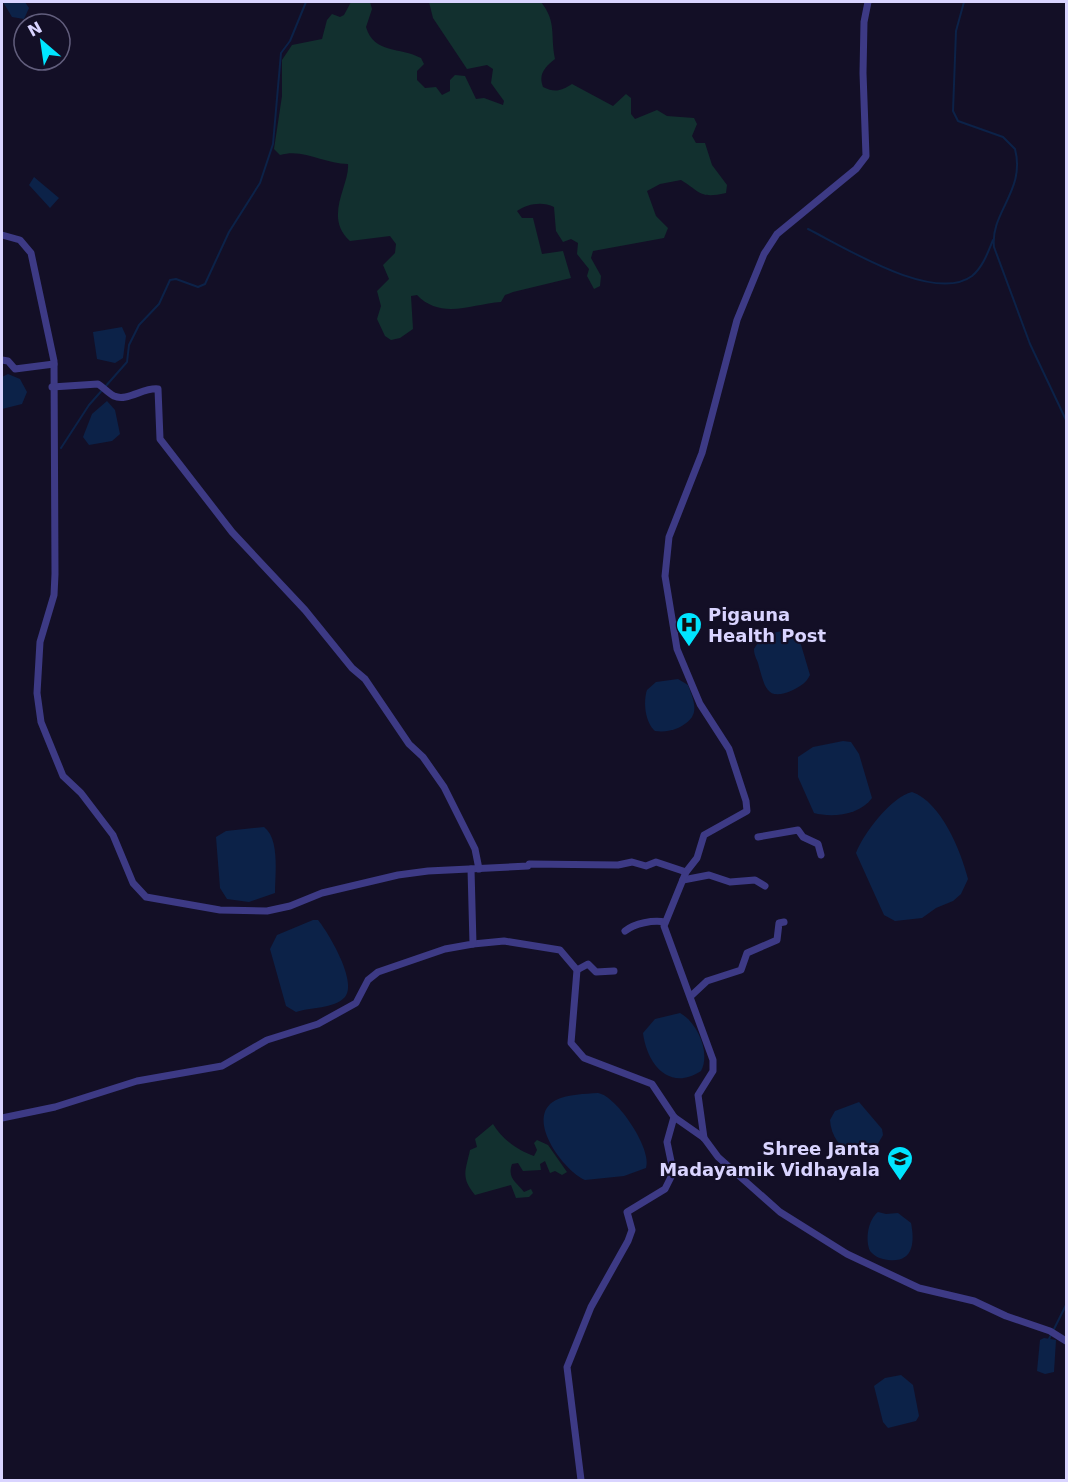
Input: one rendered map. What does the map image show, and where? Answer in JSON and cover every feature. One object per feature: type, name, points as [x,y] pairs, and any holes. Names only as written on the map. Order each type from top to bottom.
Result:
[{"type":"street","points":[[704,1138],[698,1095],[713,1071],[713,1060],[667,936],[665,922],[686,872],[697,858],[704,835],[747,811],[746,801],[729,749],[700,704],[677,649],[665,576],[669,537],[702,453],[737,320],[768,245],[777,234],[856,169],[866,156],[863,73],[868,2]]},
{"type":"street","points":[[2,235],[20,240],[31,253],[54,364],[52,387],[56,490],[55,574],[54,595],[40,642],[37,693],[39,714],[63,776],[81,793],[113,836],[135,888],[146,897],[157,900],[220,910],[267,911],[290,906],[322,893],[398,875],[528,866],[530,864],[618,865],[632,862],[646,866],[656,862],[686,872]]},
{"type":"street","points":[[2,360],[8,361],[15,369],[54,364]]},
{"type":"street","points":[[52,387],[98,384],[121,398],[158,389],[160,439],[247,550],[306,610],[352,668],[365,679],[409,744],[423,757],[444,786],[476,849],[474,944]]},
{"type":"street","points":[[758,837],[798,830],[803,837],[818,844],[821,855]]},
{"type":"street","points":[[683,880],[709,875],[730,882],[755,880],[765,886]]},
{"type":"street","points":[[625,931],[656,920],[665,922]]},
{"type":"street","points":[[691,996],[707,981],[741,970],[747,953],[777,940],[777,928],[779,923],[784,922]]},
{"type":"street","points":[[2,1118],[55,1107],[137,1081],[222,1066],[267,1040],[318,1024],[356,1003],[368,980],[378,972],[445,949],[504,941],[553,948],[560,950],[577,970],[571,1043],[584,1058],[651,1084],[674,1117],[704,1138],[718,1157],[780,1212],[867,1266],[890,1273],[919,1288],[974,1301],[1050,1331],[1066,1341]]},
{"type":"street","points":[[577,970],[588,964],[596,972],[614,971]]},
{"type":"street","points":[[581,1480],[567,1367],[591,1307],[628,1241],[632,1230],[627,1212],[665,1189],[671,1177],[672,1166],[667,1142],[674,1117]]},
{"type":"green space","points":[[351,2],[370,2],[372,9],[366,27],[375,42],[381,46],[421,58],[424,64],[417,71],[417,80],[425,88],[436,87],[442,95],[450,91],[450,80],[455,75],[465,76],[476,99],[484,98],[503,105],[504,101],[491,83],[493,69],[487,65],[467,69],[433,18],[429,2],[541,2],[551,22],[555,59],[543,71],[541,78],[543,87],[558,90],[572,84],[613,106],[626,94],[631,98],[631,114],[635,119],[657,110],[667,116],[694,118],[697,124],[692,136],[696,143],[705,143],[712,165],[727,185],[726,193],[705,195],[681,180],[660,184],[647,191],[656,216],[668,228],[664,238],[593,251],[591,258],[601,276],[600,286],[594,289],[587,276],[589,269],[577,254],[578,243],[571,239],[563,242],[556,231],[554,207],[535,204],[525,207],[517,211],[522,218],[533,218],[542,254],[563,251],[571,278],[513,292],[505,295],[501,302],[457,309],[436,307],[426,303],[417,295],[411,296],[413,329],[400,338],[391,340],[385,336],[377,319],[381,306],[377,291],[389,279],[383,265],[395,253],[396,244],[390,236],[350,241],[342,232],[338,212],[348,164],[297,153],[280,155],[274,149],[282,96],[282,60],[292,45],[322,39],[327,20],[332,14],[340,17],[344,15]]},
{"type":"green space","points":[[493,1124],[505,1139],[528,1154],[534,1156],[537,1150],[534,1143],[537,1140],[548,1145],[567,1172],[562,1175],[555,1171],[550,1173],[545,1161],[540,1164],[541,1170],[523,1171],[518,1163],[512,1164],[511,1176],[524,1192],[531,1189],[533,1193],[529,1197],[516,1198],[511,1185],[475,1195],[466,1178],[470,1150],[477,1147],[475,1139]]},
{"type":"water","points":[[3,2],[25,2],[29,8],[27,12],[12,12],[12,17]]},
{"type":"water","points":[[34,177],[59,198],[50,208],[29,185]]},
{"type":"water","points":[[122,327],[126,336],[123,358],[115,363],[97,359],[93,332]]},
{"type":"water","points":[[8,374],[20,379],[27,392],[22,404],[2,409],[2,377]]},
{"type":"water","points":[[107,401],[115,410],[120,434],[112,441],[89,445],[83,437],[92,414]]},
{"type":"water","points":[[790,630],[799,638],[810,675],[803,684],[793,690],[778,694],[772,693],[763,681],[754,649],[761,640],[769,635]]},
{"type":"water","points":[[678,679],[688,685],[694,705],[693,715],[690,720],[678,728],[655,731],[646,712],[647,690],[656,682]]},
{"type":"water","points":[[843,741],[851,742],[859,754],[872,798],[867,804],[853,812],[837,815],[814,813],[798,777],[798,757],[813,747]]},
{"type":"water","points":[[912,792],[922,797],[941,817],[955,842],[968,879],[961,894],[953,901],[936,908],[922,918],[895,921],[884,915],[856,853],[865,836],[887,808]]},
{"type":"water","points":[[264,827],[275,848],[275,893],[249,902],[227,899],[220,888],[216,837],[226,831]]},
{"type":"water","points":[[318,920],[340,957],[348,980],[348,990],[345,997],[335,1004],[296,1012],[286,1006],[270,949],[277,935]]},
{"type":"water","points":[[680,1013],[692,1023],[701,1039],[704,1064],[701,1071],[689,1077],[679,1078],[661,1072],[649,1055],[643,1033],[655,1019]]},
{"type":"water","points":[[598,1093],[614,1103],[632,1125],[644,1149],[647,1160],[646,1168],[624,1176],[585,1180],[567,1166],[550,1143],[545,1130],[544,1118],[547,1108],[556,1100],[566,1097]]},
{"type":"water","points":[[859,1102],[882,1129],[883,1135],[875,1149],[854,1155],[837,1141],[830,1120],[835,1111]]},
{"type":"water","points":[[878,1212],[898,1213],[911,1223],[912,1244],[903,1258],[885,1260],[870,1251],[868,1230]]},
{"type":"water","points":[[1044,1338],[1056,1340],[1054,1372],[1045,1374],[1037,1371],[1040,1340]]},
{"type":"water","points":[[901,1375],[913,1385],[919,1416],[916,1421],[888,1428],[883,1422],[874,1386],[885,1378]]},
{"type":"waterway","points":[[61,448],[89,405],[127,362],[129,345],[139,325],[159,304],[170,280],[176,279],[198,287],[205,284],[229,232],[260,183],[273,144],[281,53],[290,41],[306,2]]},
{"type":"waterway","points":[[964,2],[956,31],[953,111],[958,121],[1003,137],[1015,149],[1016,177],[997,223],[994,247],[1030,344],[1066,420]]},
{"type":"waterway","points":[[808,229],[889,270],[935,283],[956,283],[972,276],[982,264],[993,240]]},
{"type":"waterway","points":[[1049,1339],[1066,1305]]},
{"type":"place","name":"Pigauna Health Post","points":[[689,648]]},
{"type":"place","name":"Shree Janta Madayamik Vidhayala","points":[[900,1182]]}]
